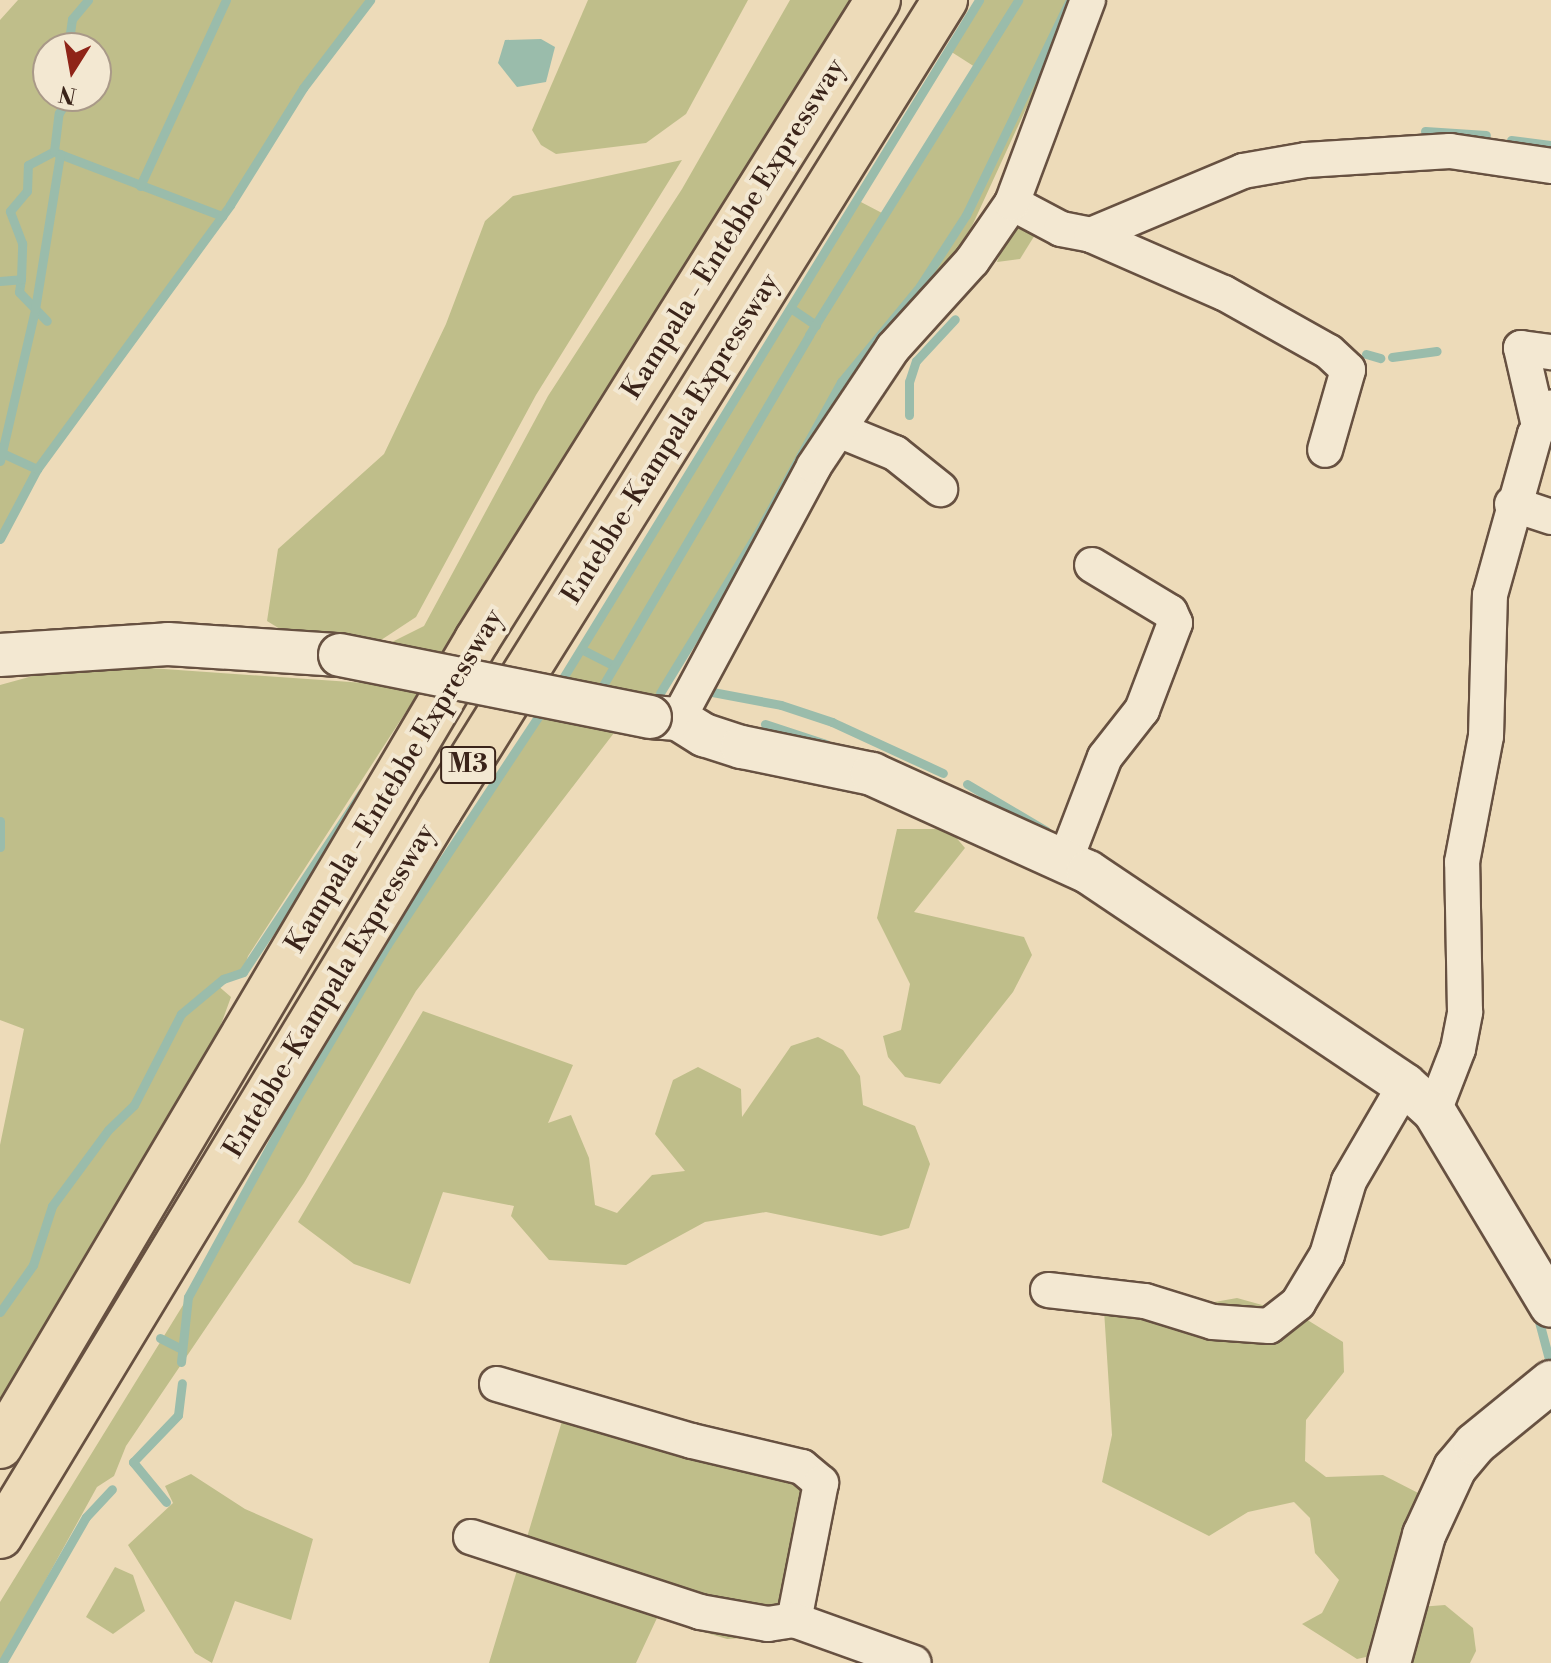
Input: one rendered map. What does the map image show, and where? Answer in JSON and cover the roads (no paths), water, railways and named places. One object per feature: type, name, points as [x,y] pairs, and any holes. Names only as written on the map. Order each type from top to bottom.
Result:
[{"type":"highway","name":"Kampala - Entebbe Expressway","points":[[0,1446],[477,640],[878,0]]},
{"type":"highway","name":"Entebbe-Kampala Expressway","points":[[0,1536],[439,811],[945,0]]},
{"type":"street","points":[[664,718],[785,514],[893,348],[972,261],[1012,203],[1088,0]]},
{"type":"street","points":[[1091,235],[1243,171],[1306,160],[1450,151],[1551,166]]},
{"type":"street","points":[[1012,203],[1061,229],[1091,235],[1224,293],[1329,352],[1348,370],[1325,450]]},
{"type":"street","points":[[1048,1290],[1158,1303],[1213,1322],[1269,1326],[1298,1303],[1327,1255],[1349,1181],[1458,1049],[1465,1012],[1462,862],[1486,736],[1490,595],[1512,504],[1545,416],[1521,348],[1551,352]]},
{"type":"street","points":[[841,431],[895,453],[940,489]]},
{"type":"street","points":[[1512,504],[1551,517]]},
{"type":"street","points":[[1065,861],[1105,757],[1142,710],[1175,623],[1170,612],[1092,565]]},
{"type":"street","points":[[0,655],[168,644],[340,655],[664,718],[742,747],[872,774],[1088,872],[1420,1098],[1551,1306]]},
{"type":"street","points":[[1389,1663],[1424,1535],[1455,1468],[1475,1444],[1551,1382]]},
{"type":"street","points":[[497,1384],[692,1441],[802,1467],[821,1483],[794,1620]]},
{"type":"street","points":[[471,1537],[700,1612],[768,1624],[794,1620],[914,1663]]},
{"type":"waterway","points":[[70,32],[72,19],[88,0]]},
{"type":"waterway","points":[[140,186],[226,0]]},
{"type":"waterway","points":[[0,539],[37,469],[230,205],[303,88],[370,0]]},
{"type":"waterway","points":[[558,686],[979,0]]},
{"type":"waterway","points":[[602,687],[809,335],[1018,0]]},
{"type":"waterway","points":[[660,693],[756,536],[841,382],[920,286],[966,215],[1070,0]]},
{"type":"waterway","points":[[0,281],[21,279],[22,243],[10,211],[27,191],[28,165],[54,151],[60,112]]},
{"type":"waterway","points":[[1425,131],[1486,135]]},
{"type":"waterway","points":[[1511,140],[1551,145]]},
{"type":"waterway","points":[[57,153],[222,216]]},
{"type":"waterway","points":[[0,461],[35,309],[60,154]]},
{"type":"waterway","points":[[21,279],[19,292],[47,321]]},
{"type":"waterway","points":[[792,309],[816,325]]},
{"type":"waterway","points":[[909,415],[909,382],[916,361],[955,319]]},
{"type":"waterway","points":[[1392,357],[1437,351]]},
{"type":"waterway","points":[[1366,354],[1380,358]]},
{"type":"waterway","points":[[0,452],[37,469]]},
{"type":"waterway","points":[[583,650],[611,664]]},
{"type":"waterway","points":[[707,691],[781,705],[832,722],[943,773]]},
{"type":"waterway","points":[[181,1362],[188,1297],[292,1106],[387,945],[544,708]]},
{"type":"waterway","points":[[765,724],[826,744]]},
{"type":"waterway","points":[[967,784],[1046,831]]},
{"type":"waterway","points":[[0,1312],[33,1265],[52,1206],[108,1130],[134,1105],[181,1014],[223,979],[243,972],[362,792]]},
{"type":"waterway","points":[[0,821],[0,847]]},
{"type":"waterway","points":[[1537,1314],[1549,1359]]},
{"type":"waterway","points":[[160,1338],[180,1348]]},
{"type":"waterway","points":[[166,1502],[133,1462],[178,1415],[182,1383]]},
{"type":"waterway","points":[[2,1663],[86,1517],[112,1489]]}]
